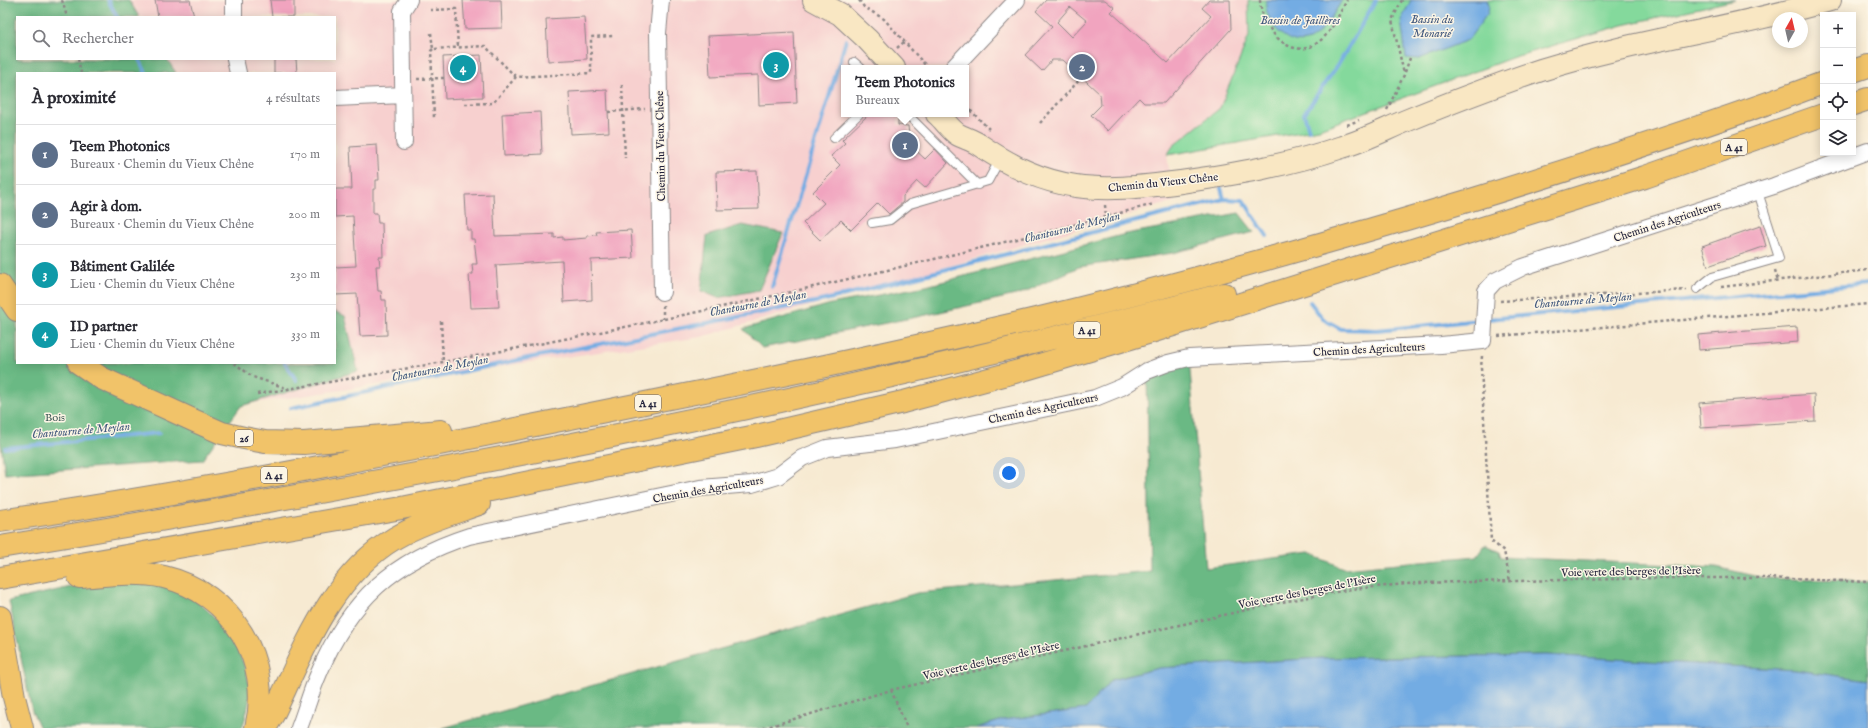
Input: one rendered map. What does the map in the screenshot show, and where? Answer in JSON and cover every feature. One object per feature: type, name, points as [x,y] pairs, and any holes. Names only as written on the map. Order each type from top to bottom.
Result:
[{"type":"highway","points":[[1856,70],[1868,66]]},
{"type":"highway","name":"A 41","points":[[0,521],[312,468],[548,423],[749,382],[1022,322],[1144,292],[1403,220],[1544,178],[1678,134],[1820,84]]},
{"type":"highway","points":[[1856,103],[1868,99]]},
{"type":"highway","name":"A 41","points":[[0,547],[354,487],[647,429],[900,375],[1153,313],[1645,178],[1820,116]]},
{"type":"highway","points":[[0,579],[364,515],[546,480],[756,436],[888,406],[1026,369],[1166,327],[1645,178]]},
{"type":"highway","points":[[0,284],[16,308]]},
{"type":"highway","name":"26","points":[[80,364],[101,378],[222,433],[265,442],[304,442],[548,423]]},
{"type":"highway","points":[[265,728],[274,715],[319,620],[336,594],[361,564],[395,538],[415,528],[546,480]]},
{"type":"highway","points":[[0,579],[147,574],[164,577],[205,594],[228,613],[245,637],[253,652],[260,681],[261,694],[256,728]]},
{"type":"highway","points":[[0,620],[14,697],[22,728]]},
{"type":"main road","points":[[814,0],[840,14],[895,58]]},
{"type":"main road","points":[[842,0],[919,65]]},
{"type":"main road","name":"Chemin du Vieux Chêne","points":[[940,117],[957,134],[972,140],[1000,159],[1028,173],[1063,185],[1104,189],[1124,188],[1237,174],[1280,166],[1316,156],[1377,134],[1482,91],[1542,70],[1629,46],[1746,22],[1830,0]]},
{"type":"main road","name":"Chemin du Vieux Chêne","points":[[955,117],[963,126],[972,140]]},
{"type":"street","points":[[234,0],[234,16]]},
{"type":"street","points":[[404,142],[402,11],[408,0]]},
{"type":"street","name":"Chemin du Vieux Chêne","points":[[661,0],[658,32],[662,292]]},
{"type":"street","points":[[956,65],[1017,0]]},
{"type":"street","points":[[235,60],[238,72]]},
{"type":"street","points":[[336,98],[403,88]]},
{"type":"street","name":"Chemin des Agriculteurs","points":[[299,728],[318,674],[328,653],[337,636],[365,599],[398,569],[423,554],[443,545],[469,536],[700,488],[752,484],[778,476],[802,458],[827,448],[895,440],[1096,398],[1122,387],[1146,371],[1168,363],[1189,358],[1441,345],[1483,336],[1486,291],[1495,281],[1523,267],[1758,192],[1868,151]]},
{"type":"lane","points":[[854,62],[858,65]]},
{"type":"lane","points":[[834,138],[856,117]]},
{"type":"lane","points":[[910,117],[978,185]]},
{"type":"lane","points":[[872,223],[890,220],[910,204],[988,181],[1000,159]]},
{"type":"lane","points":[[1697,289],[1712,277],[1779,258],[1758,192]]},
{"type":"path","points":[[62,0],[67,16]]},
{"type":"path","points":[[859,0],[864,7],[884,19],[904,42],[920,65]]},
{"type":"path","points":[[1260,0],[1265,22],[1274,36],[1284,43],[1301,48],[1307,48],[1317,43],[1327,32],[1347,0]]},
{"type":"path","points":[[1402,0],[1392,20],[1404,75]]},
{"type":"path","points":[[430,10],[456,8],[458,48]]},
{"type":"path","points":[[431,33],[433,49],[430,52],[434,118]]},
{"type":"path","points":[[465,104],[493,103],[516,77],[591,73],[591,37],[614,36]]},
{"type":"path","points":[[895,58],[904,42]]},
{"type":"path","points":[[433,49],[485,46],[516,77]]},
{"type":"path","points":[[1380,112],[1387,109],[1404,75],[1410,58]]},
{"type":"path","points":[[78,60],[81,72]]},
{"type":"path","points":[[1040,123],[1082,77]]},
{"type":"path","points":[[403,88],[432,79],[444,78]]},
{"type":"path","points":[[622,85],[625,158]]},
{"type":"path","points":[[608,112],[659,108]]},
{"type":"path","points":[[969,109],[992,132]]},
{"type":"path","points":[[1346,125],[1360,120]]},
{"type":"path","points":[[257,394],[443,363],[757,300],[1155,204]]},
{"type":"path","points":[[1485,306],[1697,289],[1868,270]]},
{"type":"path","points":[[1510,581],[1504,550],[1491,541],[1481,368],[1483,336],[1492,337],[1868,304]]},
{"type":"path","points":[[441,321],[443,363]]},
{"type":"path","points":[[235,364],[253,377],[290,389]]},
{"type":"path","name":"Voie verte des berges de l'Isère","points":[[764,728],[891,690],[1269,605],[1352,589],[1418,583],[1665,578],[1756,578],[1868,582]]},
{"type":"path","points":[[891,690],[907,728]]},
{"type":"shaded area","points":[[0,0],[1248,0],[1249,36],[1220,108],[1173,146],[1167,155],[1173,202],[701,337],[103,425],[0,432]]},
{"type":"green space","name":"Bois","points":[[0,0],[129,0],[138,16],[16,16],[16,60],[168,60],[175,72],[16,72],[16,364],[336,364],[336,312],[345,316],[358,371],[241,406],[202,460],[5,474],[0,438]]},
{"type":"green space","points":[[1248,0],[1735,0],[1623,25],[1514,57],[1319,129],[1167,155],[1173,146],[1220,108],[1249,36]]},
{"type":"green space","points":[[1239,213],[1254,232],[1173,253],[1079,267],[1020,294],[931,314],[762,348],[743,329],[831,304],[926,286],[1126,234]]},
{"type":"green space","points":[[742,225],[783,233],[759,290],[718,298],[701,291],[707,236]]},
{"type":"green space","points":[[1189,358],[1206,568],[1311,554],[1344,568],[1477,556],[1485,545],[1499,551],[1501,557],[1716,567],[1764,578],[1868,582],[1868,680],[1795,670],[1546,655],[1323,658],[1159,668],[1111,680],[1087,709],[1003,720],[977,728],[443,728],[917,593],[1150,571],[1147,371]]},
{"type":"green space","points":[[142,581],[175,588],[189,596],[214,617],[234,643],[247,673],[250,689],[249,703],[242,728],[40,728],[32,711],[9,601],[93,582]]},
{"type":"water","name":"Bassin de Jaillères","points":[[1266,0],[1342,0],[1323,28],[1314,37],[1302,42],[1284,36],[1274,27],[1267,13]]},
{"type":"water","name":"Bassin du Monarié","points":[[1411,0],[1487,0],[1489,5],[1488,13],[1468,40],[1419,59],[1406,58],[1401,20]]},
{"type":"water","points":[[1546,655],[1795,670],[1868,680],[1868,728],[977,728],[1003,720],[1086,709],[1111,680],[1159,668],[1323,658]]},
{"type":"building","points":[[155,0],[190,0],[194,16],[158,16]]},
{"type":"building","points":[[270,0],[294,0],[294,16],[272,16]]},
{"type":"building","points":[[463,0],[501,0],[502,28],[465,29]]},
{"type":"building","points":[[1046,0],[1105,0],[1115,8],[1111,12],[1168,63],[1211,16],[1202,8],[1209,0],[1230,0],[1231,29],[1164,103],[1144,103],[1139,98],[1108,131],[1091,115],[1101,105],[1100,94],[1063,60],[1052,60],[1042,71],[1025,55],[1052,26],[1036,11]],"holes":[[[1070,7],[1087,21],[1072,37],[1057,22]]]},
{"type":"building","points":[[584,17],[587,59],[548,61],[546,19]]},
{"type":"building","points":[[794,32],[797,103],[759,105],[758,75],[710,77],[708,36]]},
{"type":"building","points":[[481,55],[483,97],[445,99],[443,57]]},
{"type":"building","points":[[274,60],[296,60],[297,72],[274,72]]},
{"type":"building","points":[[607,90],[609,132],[571,134],[569,92]]},
{"type":"building","points":[[540,112],[542,154],[504,156],[502,114]]},
{"type":"building","points":[[866,117],[898,117],[898,125],[908,126],[910,145],[925,159],[935,149],[948,163],[925,188],[917,181],[903,196],[903,202],[889,214],[878,203],[851,230],[841,220],[820,240],[803,223],[824,203],[813,192],[840,165],[831,156],[845,143],[842,140]]},
{"type":"building","points":[[377,145],[379,180],[376,180],[376,189],[373,189],[373,213],[377,213],[378,223],[382,223],[383,257],[379,257],[380,266],[376,266],[378,291],[381,291],[382,300],[386,300],[387,335],[360,336],[357,294],[336,295],[336,267],[356,266],[353,216],[336,217],[336,189],[352,189],[350,147]]},
{"type":"building","points":[[757,171],[759,209],[717,210],[716,172]]},
{"type":"building","points":[[493,194],[495,236],[554,234],[554,238],[563,237],[563,240],[587,238],[587,236],[597,235],[596,232],[631,230],[633,258],[591,260],[592,300],[564,302],[562,261],[496,265],[499,307],[471,308],[469,274],[473,274],[472,264],[477,264],[474,239],[471,239],[471,230],[467,230],[465,195]]},
{"type":"building","points":[[1760,226],[1766,246],[1708,266],[1702,246]]},
{"type":"building","points":[[1797,327],[1798,342],[1699,350],[1698,335]]},
{"type":"building","points":[[1814,394],[1815,421],[1701,428],[1699,403]]},
{"type":"waterway","points":[[108,0],[116,16]]},
{"type":"waterway","points":[[1309,130],[1304,114],[1341,60],[1376,0]]},
{"type":"waterway","points":[[772,287],[846,40]]},
{"type":"waterway","points":[[140,60],[146,72]]},
{"type":"waterway","points":[[1221,188],[1224,199]]},
{"type":"waterway","name":"Chantourne de Meylan","points":[[291,408],[523,359],[825,300],[1224,199],[1243,200],[1267,236]]},
{"type":"waterway","name":"Chantourne de Meylan","points":[[1488,319],[1868,284]]},
{"type":"waterway","name":"Chantourne de Meylan","points":[[1310,302],[1323,319],[1341,329],[1377,330],[1481,320]]},
{"type":"waterway","points":[[286,364],[296,380]]},
{"type":"waterway","name":"Chantourne de Meylan","points":[[5,448],[159,433]]},
{"type":"place","name":"Bâtiment Galilée","points":[[776,65]]},
{"type":"place","name":"Agir à dom.","points":[[1082,67]]},
{"type":"place","name":"ID partner","points":[[463,68]]},
{"type":"place","name":"Teem Photonics","points":[[905,145]]}]
